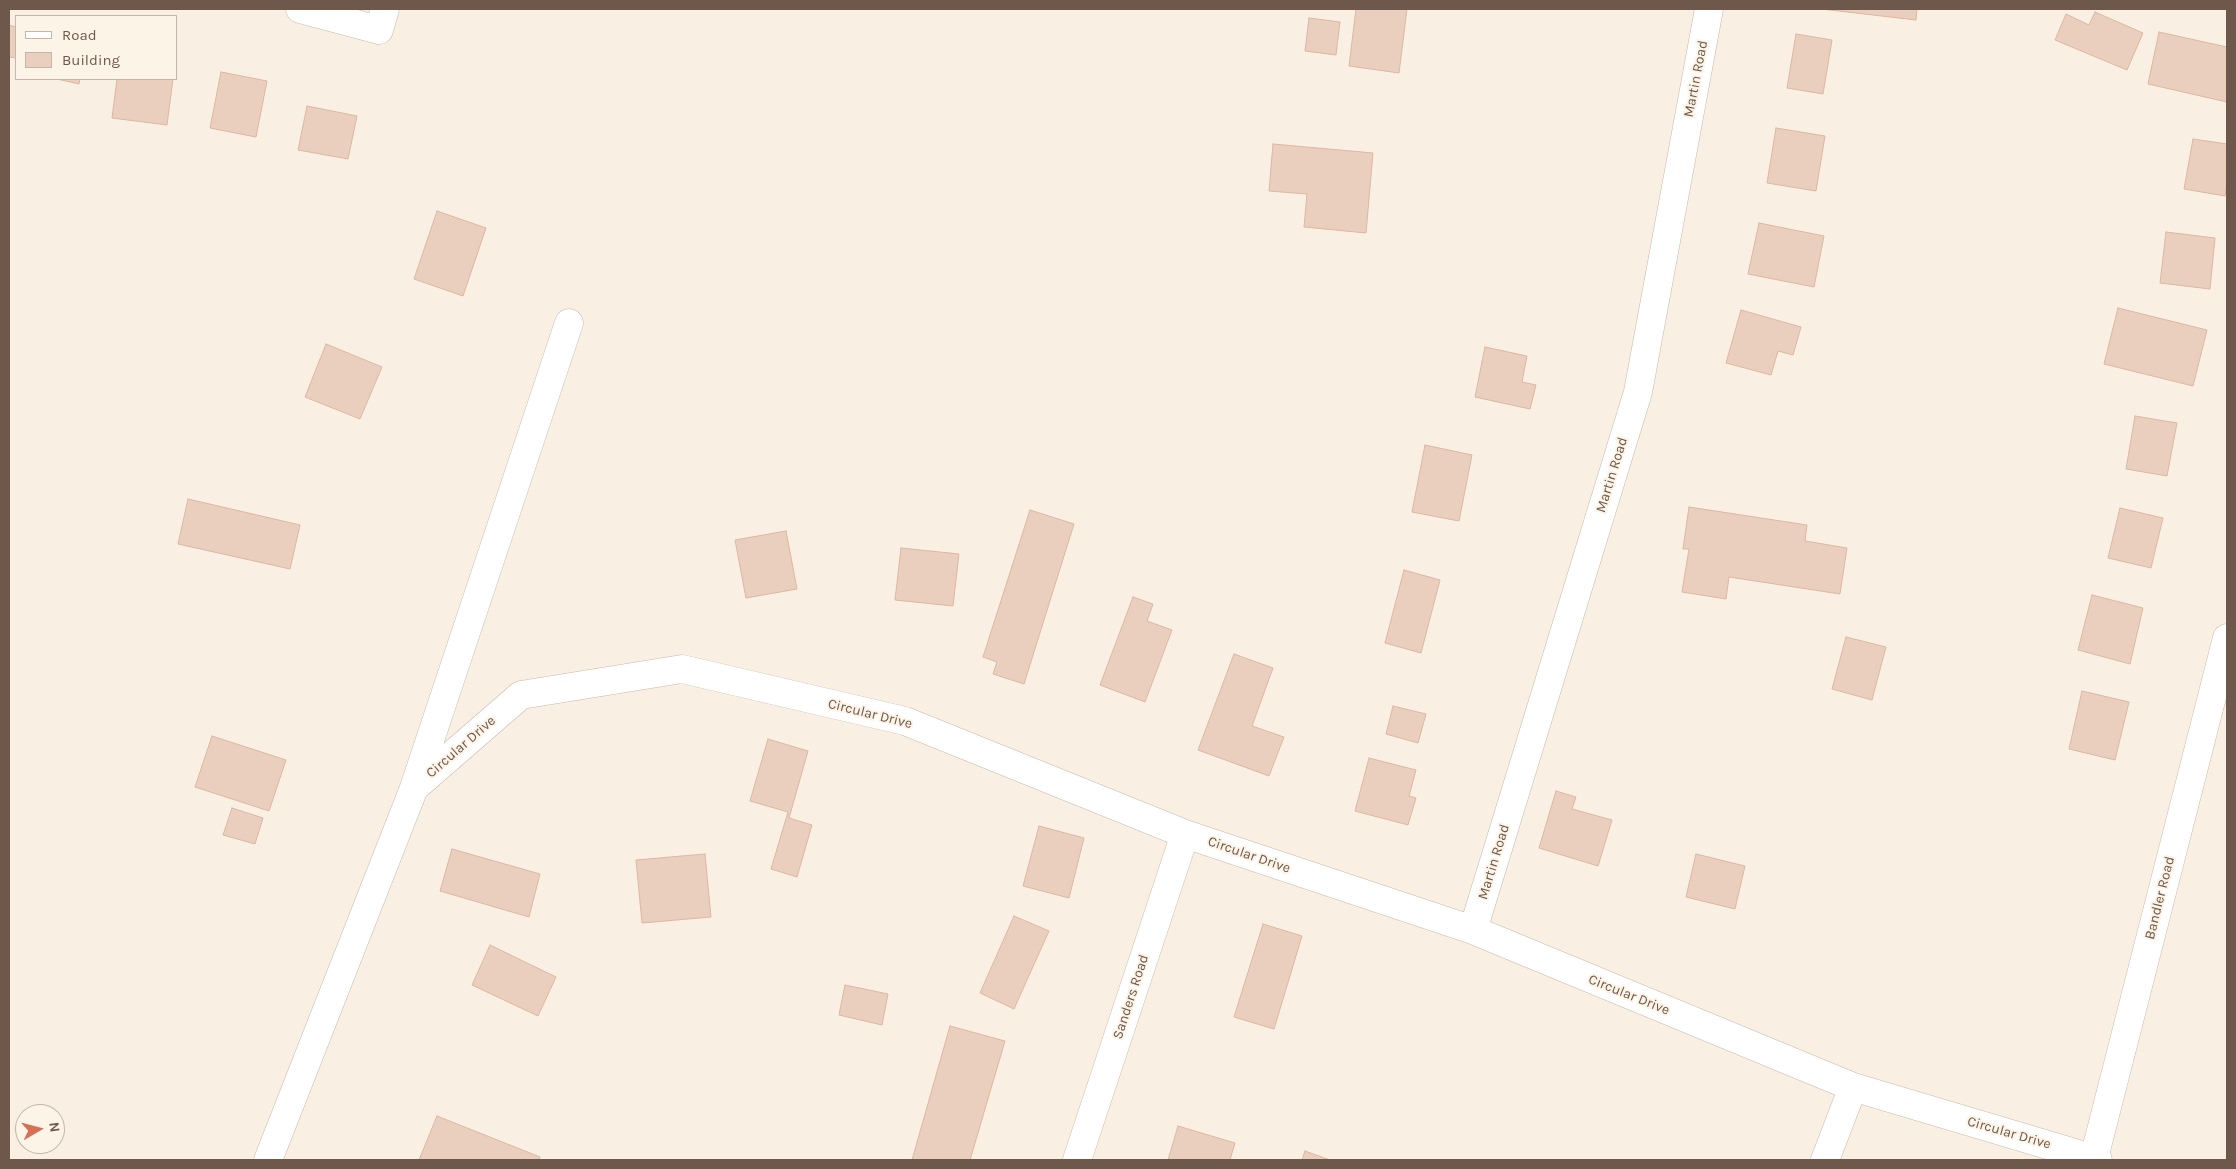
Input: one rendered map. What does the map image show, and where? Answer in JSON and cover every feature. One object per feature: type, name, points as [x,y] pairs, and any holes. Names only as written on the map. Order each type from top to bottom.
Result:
[{"type":"street","points":[[300,9],[379,30],[385,9]]},
{"type":"street","name":"Martin Road","points":[[1473,930],[1638,392],[1709,9]]},
{"type":"street","name":"Circular Drive","points":[[268,1160],[414,788],[569,323]]},
{"type":"street","name":"Bandler Road","points":[[2096,1159],[2227,638]]},
{"type":"street","name":"Circular Drive","points":[[414,788],[521,695],[682,669],[905,721],[1185,834],[1473,930],[1853,1087],[2096,1159]]},
{"type":"street","name":"Sanders Road","points":[[1077,1160],[1185,834]]},
{"type":"street","points":[[1825,1160],[1853,1087]]},
{"type":"building","points":[[1356,9],[1407,9],[1399,73],[1349,66]]},
{"type":"building","points":[[1821,9],[1917,9],[1916,20]]},
{"type":"building","points":[[2095,12],[2143,33],[2127,70],[2055,40],[2066,14],[2089,25]]},
{"type":"building","points":[[1309,18],[1340,22],[1336,55],[1305,51]]},
{"type":"building","points":[[9,25],[15,27],[15,58],[9,57]]},
{"type":"building","points":[[2159,32],[2227,47],[2227,102],[2148,84]]},
{"type":"building","points":[[1796,34],[1832,40],[1823,94],[1787,88]]},
{"type":"building","points":[[221,72],[267,81],[256,137],[210,128]]},
{"type":"building","points":[[61,80],[80,80],[79,84]]},
{"type":"building","points":[[117,80],[173,80],[167,125],[112,118]]},
{"type":"building","points":[[307,106],[357,116],[348,159],[298,150]]},
{"type":"building","points":[[1776,128],[1825,136],[1816,191],[1767,183]]},
{"type":"building","points":[[2193,139],[2227,144],[2225,196],[2184,189]]},
{"type":"building","points":[[1273,144],[1373,153],[1366,233],[1304,227],[1307,194],[1269,191]]},
{"type":"building","points":[[437,211],[486,228],[463,296],[414,279]]},
{"type":"building","points":[[1759,223],[1824,236],[1814,287],[1748,274]]},
{"type":"building","points":[[2166,232],[2215,238],[2210,289],[2160,283]]},
{"type":"building","points":[[2118,308],[2207,330],[2193,386],[2104,364]]},
{"type":"building","points":[[1741,310],[1801,327],[1793,355],[1778,351],[1771,375],[1726,363]]},
{"type":"building","points":[[326,344],[382,367],[360,419],[305,397]]},
{"type":"building","points":[[1485,347],[1527,356],[1522,382],[1536,385],[1530,409],[1475,397]]},
{"type":"building","points":[[2135,416],[2177,423],[2167,476],[2126,469]]},
{"type":"building","points":[[1425,445],[1472,455],[1459,521],[1412,512]]},
{"type":"building","points":[[188,499],[300,525],[290,569],[178,544]]},
{"type":"building","points":[[1689,507],[1807,525],[1805,541],[1847,548],[1840,594],[1729,577],[1726,599],[1682,592],[1689,549],[1683,549]]},
{"type":"building","points":[[2120,508],[2163,518],[2151,568],[2108,558]]},
{"type":"building","points":[[1030,510],[1074,524],[1024,684],[993,674],[997,662],[983,657]]},
{"type":"building","points":[[786,531],[797,589],[746,598],[735,540]]},
{"type":"building","points":[[901,548],[959,554],[953,606],[895,600]]},
{"type":"building","points":[[1404,570],[1440,580],[1421,653],[1385,643]]},
{"type":"building","points":[[2092,595],[2143,608],[2130,664],[2078,650]]},
{"type":"building","points":[[1133,597],[1153,604],[1147,621],[1172,630],[1145,702],[1100,685]]},
{"type":"building","points":[[1846,637],[1886,647],[1872,700],[1832,689]]},
{"type":"building","points":[[1234,654],[1273,668],[1252,726],[1284,737],[1269,776],[1198,750]]},
{"type":"building","points":[[2082,691],[2129,702],[2115,760],[2069,749]]},
{"type":"building","points":[[1393,706],[1426,714],[1418,743],[1386,734]]},
{"type":"building","points":[[212,736],[286,760],[269,811],[195,787]]},
{"type":"building","points":[[768,739],[808,751],[789,818],[812,825],[797,877],[771,869],[788,812],[750,801]]},
{"type":"building","points":[[1369,758],[1416,770],[1409,796],[1416,798],[1408,825],[1355,811]]},
{"type":"building","points":[[1556,791],[1576,797],[1572,809],[1612,820],[1598,866],[1539,848]]},
{"type":"building","points":[[232,808],[263,818],[255,844],[223,835]]},
{"type":"building","points":[[1039,826],[1084,838],[1069,898],[1023,886]]},
{"type":"building","points":[[452,849],[540,874],[529,917],[440,891]]},
{"type":"building","points":[[705,854],[711,917],[642,923],[636,860]]},
{"type":"building","points":[[1696,854],[1745,866],[1735,909],[1686,897]]},
{"type":"building","points":[[1014,916],[1049,931],[1014,1009],[980,993]]},
{"type":"building","points":[[1263,924],[1302,936],[1274,1029],[1234,1017]]},
{"type":"building","points":[[490,945],[556,977],[538,1016],[472,985]]},
{"type":"building","points":[[845,985],[888,994],[882,1025],[839,1015]]},
{"type":"building","points":[[950,1026],[1005,1041],[970,1160],[912,1160]]},
{"type":"building","points":[[437,1116],[540,1157],[539,1160],[419,1160]]},
{"type":"building","points":[[1178,1126],[1235,1143],[1230,1160],[1168,1160]]},
{"type":"building","points":[[1305,1151],[1330,1160],[1302,1160]]}]
